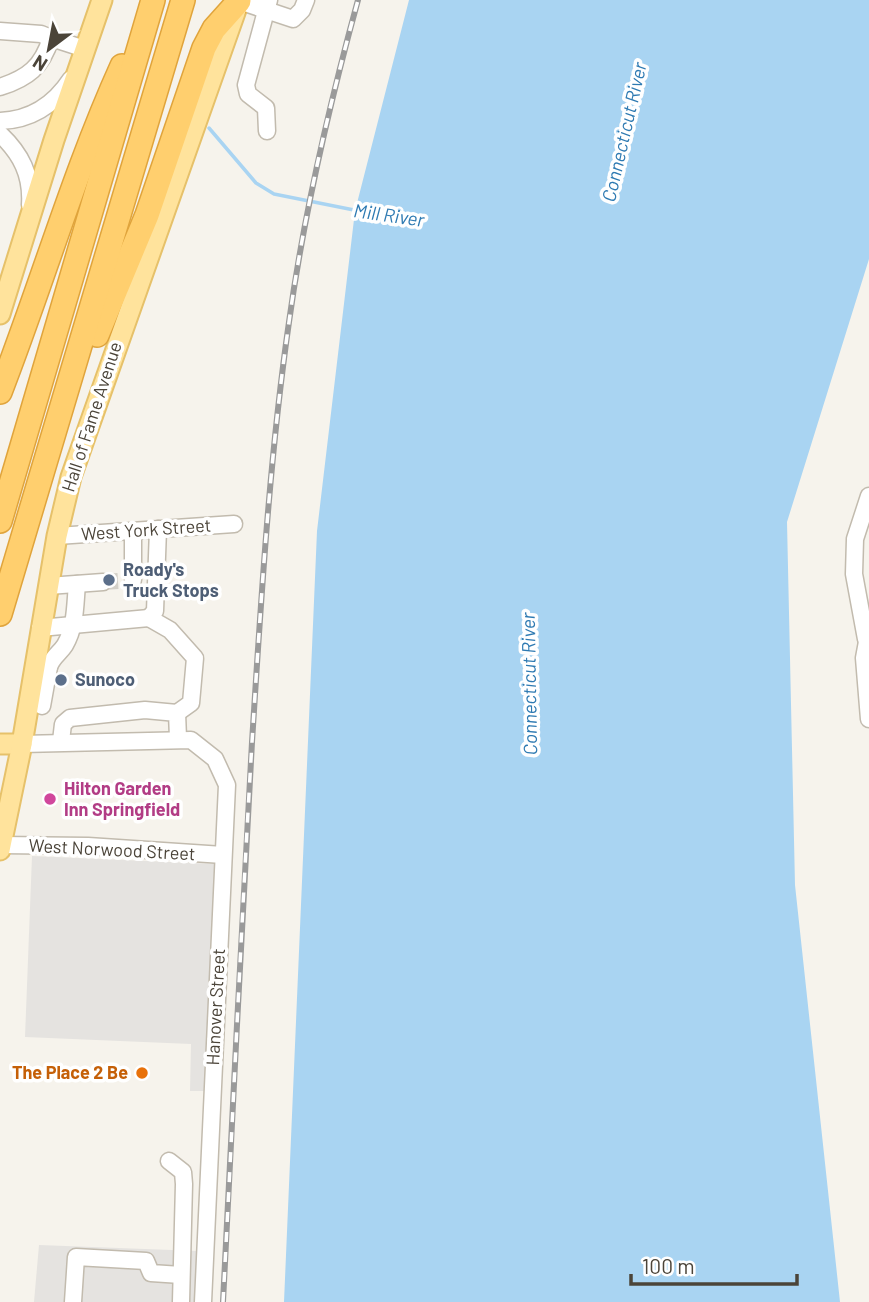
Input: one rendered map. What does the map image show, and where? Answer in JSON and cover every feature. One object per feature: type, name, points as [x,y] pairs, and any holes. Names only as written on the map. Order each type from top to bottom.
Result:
[{"type":"highway","points":[[0,392],[93,132],[153,0]]},
{"type":"highway","points":[[0,521],[153,0]]},
{"type":"highway","points":[[0,614],[183,0]]},
{"type":"highway","points":[[56,432],[138,237],[204,48],[214,29],[239,0]]},
{"type":"main road","points":[[0,314],[102,0]]},
{"type":"main road","name":"Hall of Fame Avenue","points":[[0,848],[22,744],[35,705],[42,666],[40,628],[68,487],[239,0]]},
{"type":"main road","points":[[0,744],[22,744]]},
{"type":"street","points":[[239,0],[267,4],[293,19],[302,10],[306,0]]},
{"type":"street","points":[[267,4],[246,85],[248,94],[266,108],[267,131]]},
{"type":"street","points":[[0,31],[41,34],[82,57],[64,90],[42,110],[0,121]]},
{"type":"street","points":[[0,87],[30,75],[40,65],[51,38]]},
{"type":"street","points":[[0,134],[20,156],[29,176],[30,218]]},
{"type":"street","points":[[869,496],[855,539],[854,574],[868,636],[866,665],[869,719]]},
{"type":"street","name":"West York Street","points":[[57,536],[234,524]]},
{"type":"street","points":[[149,618],[155,611],[158,529]]},
{"type":"street","points":[[118,581],[133,531]]},
{"type":"street","points":[[48,586],[156,578]]},
{"type":"street","points":[[42,666],[60,654],[74,626],[77,584]]},
{"type":"street","points":[[40,628],[149,618],[170,630],[195,658],[191,703],[177,713],[145,710],[91,714],[67,720],[63,724],[61,741]]},
{"type":"street","points":[[35,705],[67,720]]},
{"type":"street","points":[[22,744],[177,738],[177,713]]},
{"type":"street","name":"Hanover Street","points":[[177,738],[191,740],[205,748],[221,769],[228,793],[203,1302]]},
{"type":"street","name":"West Norwood Street","points":[[0,848],[88,846],[223,855]]},
{"type":"street","points":[[169,1161],[183,1172],[181,1302]]},
{"type":"street","points":[[74,1302],[76,1257],[146,1261],[151,1273],[181,1275]]},
{"type":"shaded area","points":[[32,856],[216,864],[207,1091],[190,1091],[191,1044],[25,1037]]},
{"type":"shaded area","points":[[39,1245],[198,1251],[195,1302],[34,1302]]},
{"type":"water","name":"Connecticut River","points":[[409,0],[869,0],[869,259],[787,522],[795,885],[840,1302],[284,1302],[317,531],[355,211]]},
{"type":"waterway","name":"Mill River","points":[[209,128],[256,183],[274,194],[359,211]]},
{"type":"tunnel","points":[[103,582],[118,581]]},
{"type":"railway","points":[[223,1302],[252,742],[276,427],[295,281],[310,200],[327,120],[358,0]]},
{"type":"place","name":"Roady's Truck Stops","points":[[109,580]]},
{"type":"place","name":"Sunoco","points":[[61,680]]},
{"type":"place","name":"Hilton Garden Inn Springfield","points":[[50,799]]},
{"type":"place","name":"The Place 2 Be","points":[[142,1073]]}]
